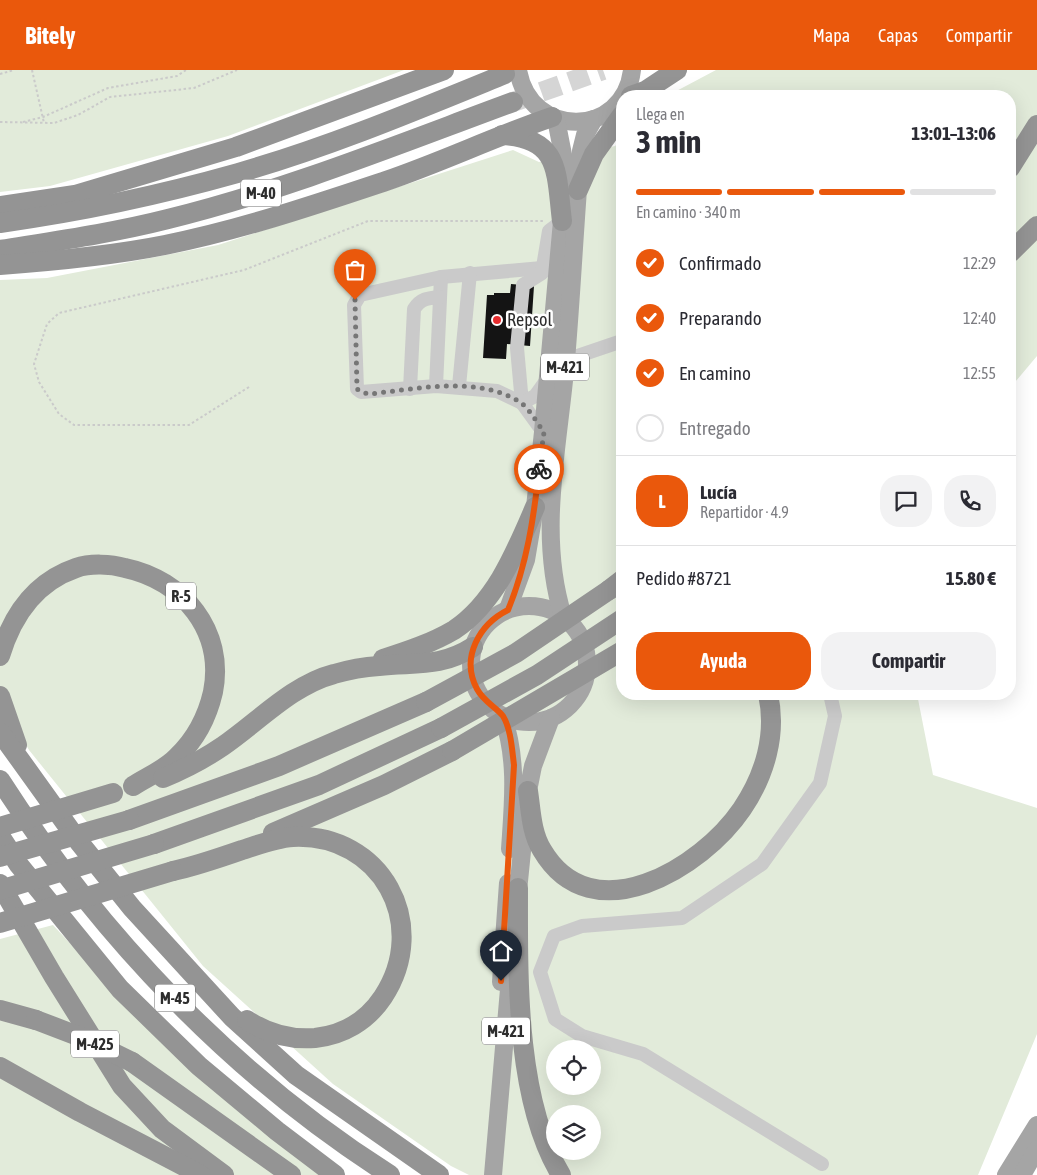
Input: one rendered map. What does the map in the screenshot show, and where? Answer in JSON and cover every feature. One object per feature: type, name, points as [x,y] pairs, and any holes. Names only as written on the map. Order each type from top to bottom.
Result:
[{"type":"highway","points":[[0,206],[74,194],[236,147],[444,70]]},
{"type":"highway","points":[[645,90],[676,70]]},
{"type":"highway","name":"M-40","points":[[0,223],[76,212],[238,173],[385,123],[512,72]]},
{"type":"highway","name":"M-40","points":[[0,250],[83,237],[167,220],[246,198],[347,164],[513,102]]},
{"type":"highway","points":[[0,265],[80,259],[166,245],[253,223],[388,180],[500,135],[554,118]]},
{"type":"highway","points":[[578,190],[594,154],[616,121]]},
{"type":"highway","points":[[1016,158],[1037,125]]},
{"type":"highway","points":[[500,135],[519,136],[538,143],[551,155],[557,179],[562,221]]},
{"type":"highway","points":[[1016,247],[1037,226]]},
{"type":"highway","name":"R-5","points":[[0,827],[132,786],[162,779],[195,764],[294,693],[333,674],[416,649],[455,629],[485,600],[502,578],[535,507]]},
{"type":"highway","name":"R-5","points":[[0,656],[7,632],[24,605],[44,584],[77,567],[111,565],[145,572],[163,581],[194,608],[210,639],[216,675],[209,710],[201,729],[176,758],[132,786]]},
{"type":"highway","points":[[0,857],[129,820],[279,766],[426,702],[516,653],[616,585]]},
{"type":"highway","points":[[0,890],[154,844],[319,785],[441,728],[537,675],[616,623]]},
{"type":"highway","name":"R-5","points":[[333,674],[379,666],[441,662],[461,655],[473,647]]},
{"type":"highway","points":[[173,871],[292,826],[452,752],[616,655]]},
{"type":"highway","points":[[0,696],[9,728],[24,763]]},
{"type":"highway","points":[[528,791],[533,830],[541,849],[553,866],[571,879],[597,890],[629,889],[654,881],[680,868],[715,840],[742,810],[766,758],[772,732],[769,700]]},
{"type":"highway","name":"M-45","points":[[0,732],[79,842],[132,908],[193,977],[232,1017],[296,1074],[439,1175]]},
{"type":"highway","name":"M-45","points":[[0,780],[43,842],[91,905],[135,957],[216,1040],[288,1101],[360,1156],[390,1175]]},
{"type":"highway","name":"M-45","points":[[0,836],[19,865],[120,989],[199,1066],[277,1132],[336,1175]]},
{"type":"highway","points":[[0,923],[273,840],[292,837],[331,842],[352,850],[369,861],[378,871],[393,896],[402,927],[403,946],[400,964],[393,982],[377,1006],[354,1026],[325,1037],[289,1038],[273,1034],[257,1027],[193,977]]},
{"type":"highway","name":"M-425","points":[[0,884],[54,977],[122,1086],[162,1129],[224,1175]]},
{"type":"highway","points":[[518,888],[519,986],[531,1094],[549,1156],[561,1175]]},
{"type":"highway","points":[[0,1010],[36,1020],[83,1038],[132,1062],[291,1175]]},
{"type":"highway","points":[[0,1067],[80,1112],[200,1175]]},
{"type":"main road","points":[[630,90],[632,70]]},
{"type":"main road","points":[[512,72],[531,103],[554,118],[574,122],[594,119],[616,108]]},
{"type":"main road","name":"M-421","points":[[508,610],[526,560],[535,507],[544,432],[562,221],[564,165],[554,118]]},
{"type":"main road","name":"M-421","points":[[563,616],[551,572],[550,513],[566,360],[581,151],[585,135],[594,119]]},
{"type":"main road","name":"M-421","points":[[524,606],[542,607],[563,616],[574,627],[584,647],[587,668],[579,694],[564,712],[551,718],[520,721],[503,716],[488,705],[476,688],[471,668],[473,647],[487,624],[508,610],[524,606]]},
{"type":"main road","name":"M-421","points":[[490,1173],[514,792],[512,746],[503,716]]},
{"type":"main road","name":"M-421","points":[[490,1173],[528,791],[533,766],[551,718]]},
{"type":"main road","points":[[1006,1175],[1037,1125]]},
{"type":"main road","points":[[1022,1175],[1037,1150]]},
{"type":"lane","points":[[522,403],[517,348],[524,285],[542,273],[549,231],[562,221]]},
{"type":"lane","points":[[542,268],[441,277],[360,295],[355,300],[357,389],[361,392],[369,394],[436,386],[458,386],[497,391],[522,403],[544,432]]},
{"type":"lane","points":[[458,386],[470,273]]},
{"type":"lane","points":[[436,386],[441,277]]},
{"type":"lane","points":[[410,389],[414,309],[418,302],[426,298],[440,297]]},
{"type":"lane","points":[[566,360],[616,343]]},
{"type":"lane","points":[[522,403],[535,396],[548,378]]},
{"type":"lane","points":[[822,1164],[643,1054],[582,1036],[555,1019],[540,972],[554,936],[582,926],[682,918],[762,864],[820,783],[835,716],[831,700]]},
{"type":"path","points":[[0,74],[14,70]]},
{"type":"path","points":[[32,70],[44,123]]},
{"type":"path","points":[[20,123],[43,116],[108,88],[176,76],[186,70]]},
{"type":"path","points":[[0,122],[54,123],[78,115],[110,97],[194,88],[237,70]]},
{"type":"path","points":[[249,387],[189,425],[74,425],[58,414],[39,382],[34,364],[47,324],[59,313],[244,270],[368,221],[562,221]]},
{"type":"green space","points":[[0,70],[404,70],[228,136],[50,186],[0,192]]},
{"type":"green space","points":[[716,70],[1037,70],[1037,356],[1016,381],[1016,90],[678,90]]},
{"type":"green space","points":[[616,145],[616,700],[918,700],[933,775],[1037,808],[1037,1034],[978,1175],[469,1175],[451,1166],[333,1084],[203,966],[29,750],[0,699],[0,280],[47,278],[218,245],[513,150],[539,162]]},
{"type":"green space","points":[[53,925],[168,1049],[326,1175],[0,1175],[0,939]]},
{"type":"building","points":[[511,284],[534,286],[530,346],[507,344],[506,359],[483,358],[487,295],[510,293]]},
{"type":"tunnel","points":[[513,102],[603,70]]},
{"type":"way so far","points":[[355,300],[357,389],[369,394],[436,386],[458,386],[497,391],[522,403],[544,432],[539,469]]},
{"type":"place","name":"Repsol","points":[[497,320]]},
{"type":"route","points":[[501,981],[514,792],[514,765],[512,746],[503,716],[488,705],[476,688],[471,668],[473,647],[479,634],[497,615],[508,610],[515,594],[526,560],[539,469]]}]
